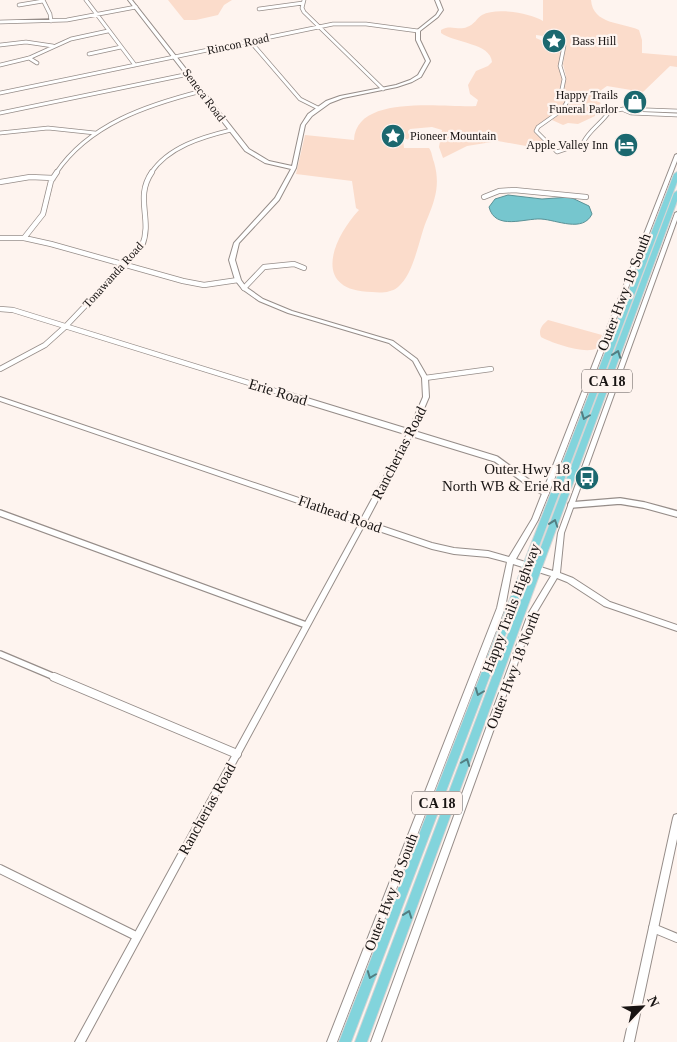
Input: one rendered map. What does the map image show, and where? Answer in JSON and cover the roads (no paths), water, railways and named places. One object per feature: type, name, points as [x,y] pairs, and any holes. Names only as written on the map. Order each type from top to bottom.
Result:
[{"type":"main road","name":"Happy Trails Highway","points":[[345,1042],[677,174]]},
{"type":"main road","name":"Happy Trails Highway","points":[[361,1042],[677,193]]},
{"type":"street","points":[[19,5],[43,0],[50,14],[51,21]]},
{"type":"street","points":[[86,0],[135,65]]},
{"type":"street","name":"Seneca Road","points":[[130,0],[247,150],[254,156],[267,162],[294,168]]},
{"type":"street","points":[[437,0],[441,10],[437,16],[418,31],[418,40],[428,61],[425,69],[412,81],[383,89],[354,93],[318,108],[310,115],[303,125],[294,168],[277,199],[236,243],[232,260],[238,280],[244,288],[261,300],[290,312],[391,342],[415,360],[425,378],[490,369]]},
{"type":"street","points":[[259,9],[303,2],[304,12],[383,89]]},
{"type":"street","points":[[0,22],[51,21],[97,15],[136,7]]},
{"type":"street","name":"Rincon Road","points":[[0,93],[320,27],[347,23],[418,31]]},
{"type":"street","points":[[0,65],[29,58],[71,39],[108,31]]},
{"type":"street","points":[[250,41],[300,98],[318,108]]},
{"type":"street","points":[[546,41],[552,43],[561,42],[564,46],[560,66],[564,79],[562,89],[567,102],[562,110],[538,127],[536,131],[556,152],[573,148],[583,142],[588,133],[602,123],[609,112],[622,110],[631,113],[677,111]]},
{"type":"street","points":[[0,45],[26,42],[53,46]]},
{"type":"street","points":[[89,54],[121,48]]},
{"type":"street","points":[[29,58],[37,63]]},
{"type":"street","points":[[0,113],[189,74]]},
{"type":"street","points":[[24,238],[44,212],[53,178],[77,148],[95,133],[128,115],[157,103],[202,91]]},
{"type":"street","points":[[659,112],[677,115]]},
{"type":"street","points":[[0,133],[61,128],[95,133]]},
{"type":"street","name":"Tonawanda Road","points":[[0,369],[45,344],[65,327],[142,246],[148,232],[143,193],[147,179],[155,167],[169,155],[190,143],[231,130]]},
{"type":"street","name":"Outer Hwy 18 South","points":[[332,1042],[501,608],[512,560],[535,520],[546,493],[677,155]]},
{"type":"street","points":[[0,182],[30,177],[53,178]]},
{"type":"street","points":[[484,197],[500,190],[516,189],[546,194],[586,197]]},
{"type":"street","name":"Outer Hwy 18 North","points":[[376,1042],[532,614],[556,574],[561,533],[677,213]]},
{"type":"street","points":[[0,238],[24,238],[182,281],[204,285],[238,280]]},
{"type":"street","points":[[244,288],[264,267],[294,264],[304,268]]},
{"type":"street","name":"Erie Road","points":[[0,309],[13,310],[496,459],[507,465],[533,488],[546,493]]},
{"type":"street","name":"Rancherias Road","points":[[80,1042],[410,432],[426,397],[425,378]]},
{"type":"street","name":"Flathead Road","points":[[0,399],[437,547],[512,560],[556,574],[570,580],[607,604],[677,628]]},
{"type":"street","points":[[571,505],[587,506],[608,501],[634,502],[677,514]]},
{"type":"street","points":[[0,513],[306,625]]},
{"type":"street","points":[[0,654],[237,754]]},
{"type":"street","points":[[630,1042],[677,818]]},
{"type":"street","points":[[0,869],[136,936]]},
{"type":"street","points":[[653,928],[677,938]]},
{"type":"water","points":[[508,195],[542,199],[570,197],[589,206],[592,214],[588,220],[576,224],[541,219],[511,222],[497,219],[489,207],[495,199]]},
{"type":"place","name":"Bass Hill","points":[[554,41]]},
{"type":"place","name":"Happy Trails Funeral Parlor","points":[[635,102]]},
{"type":"place","name":"Pioneer Mountain","points":[[393,136]]},
{"type":"place","name":"Apple Valley Inn","points":[[626,145]]},
{"type":"place","name":"Outer Hwy 18 North WB & Erie Rd","points":[[587,478]]}]
